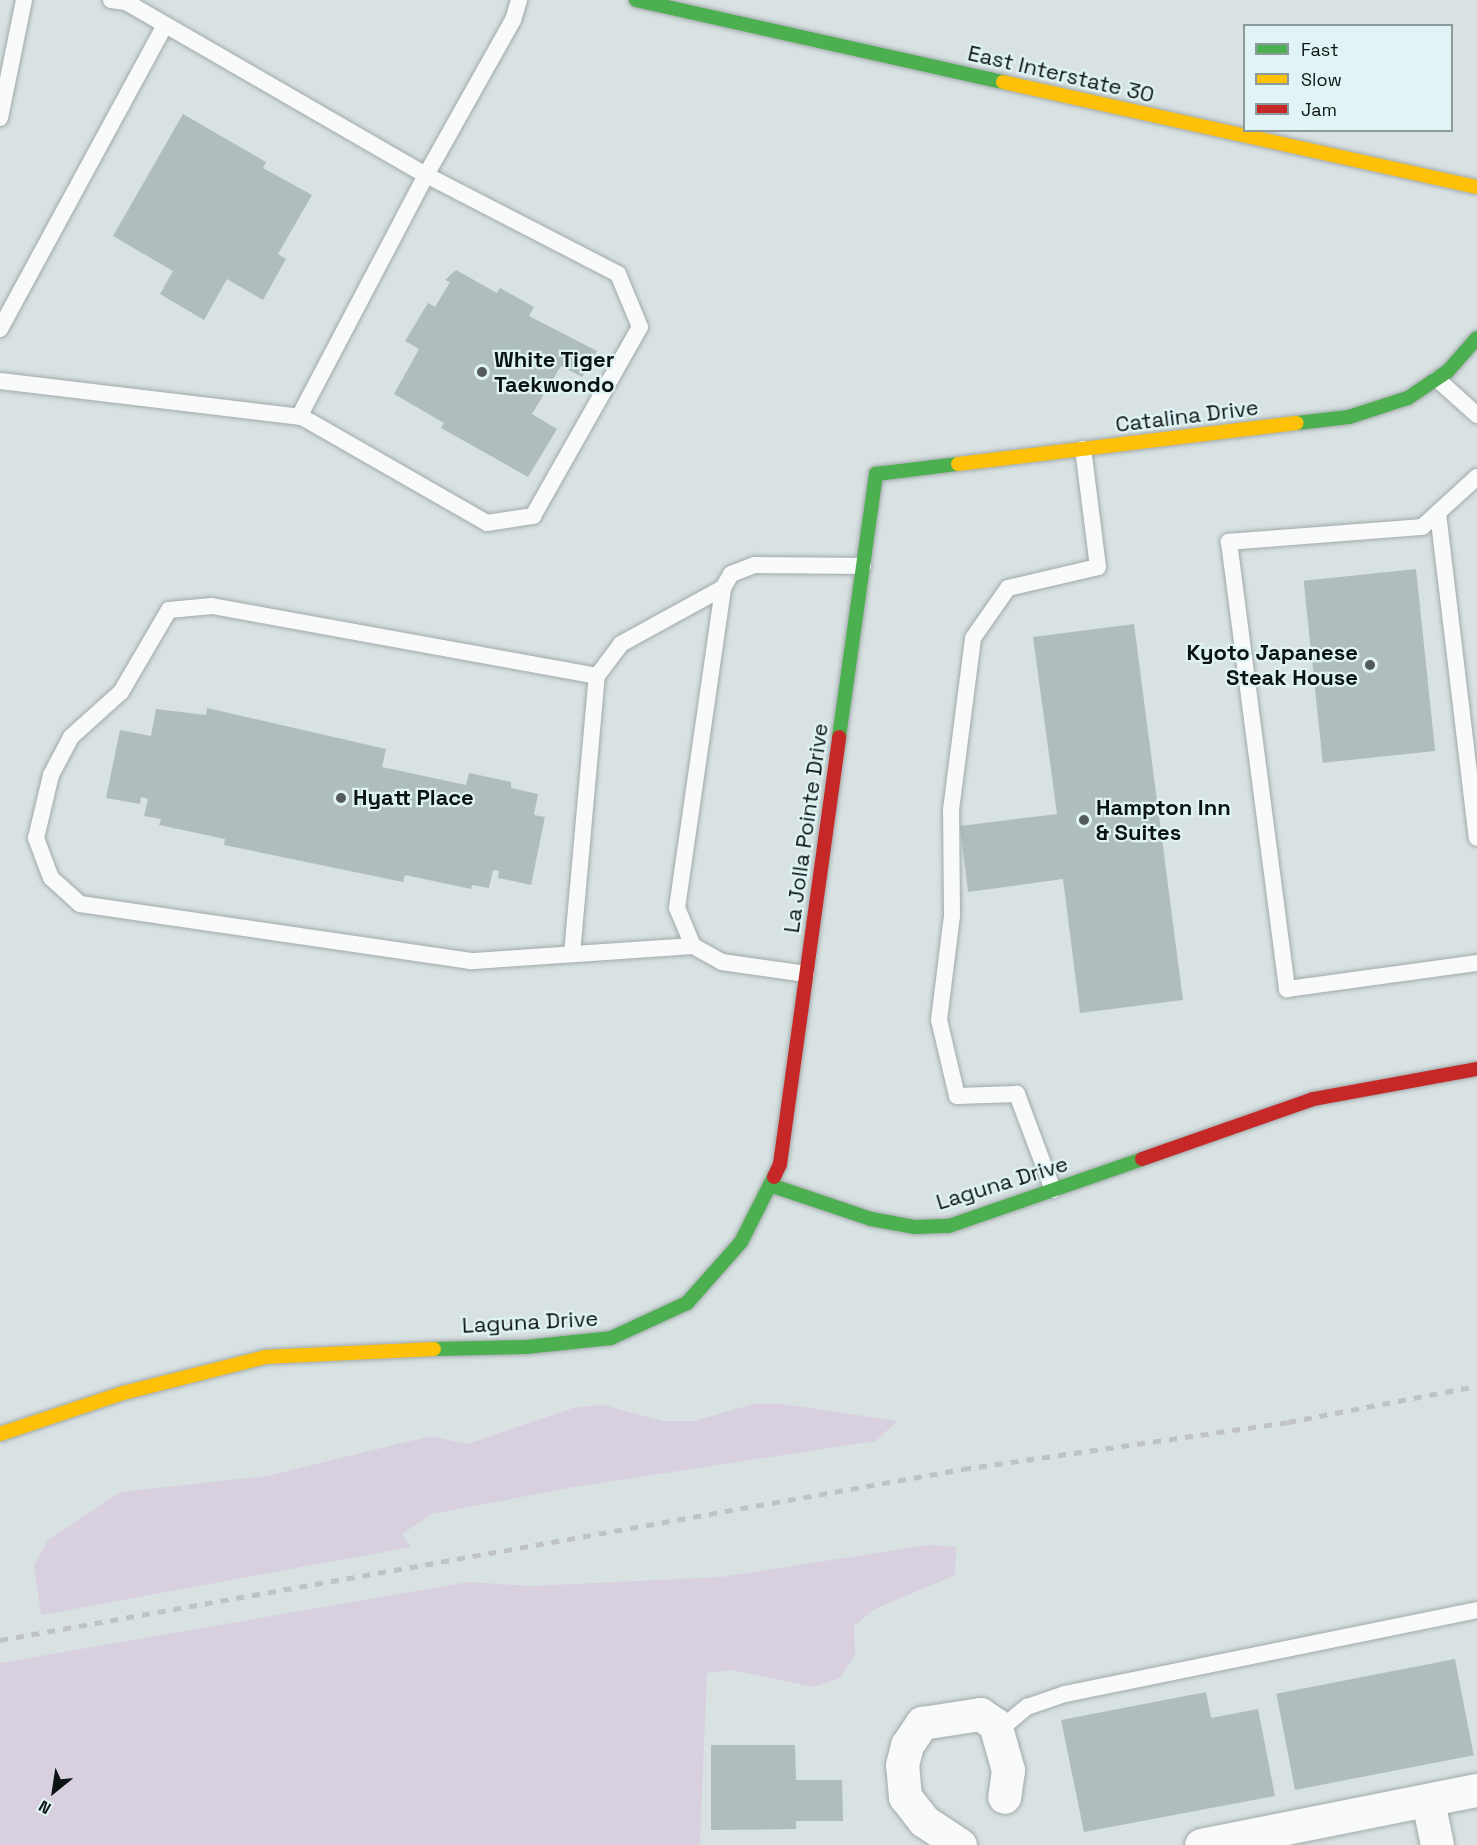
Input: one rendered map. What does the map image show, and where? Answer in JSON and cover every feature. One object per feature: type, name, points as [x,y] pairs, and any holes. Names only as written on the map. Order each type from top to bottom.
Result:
[{"type":"street","name":"East Interstate 30","points":[[636,0],[1477,187]]},
{"type":"street","name":"Catalina Drive","points":[[876,474],[1349,417],[1408,398],[1437,379],[1477,338]]},
{"type":"street","name":"La Jolla Pointe Drive","points":[[770,1185],[780,1164],[876,474]]},
{"type":"street","name":"Laguna Drive","points":[[0,1434],[62,1411],[265,1357],[356,1350],[526,1347],[611,1338],[687,1303],[741,1242],[770,1185],[831,1208],[915,1227],[950,1226],[1313,1099],[1477,1069]]},
{"type":"street","points":[[960,1845],[924,1821],[905,1797],[902,1765],[906,1745],[922,1722],[958,1715],[980,1714],[995,1724],[1008,1770],[1004,1797]]},
{"type":"street","points":[[1201,1845],[1477,1790]]},
{"type":"street","points":[[1428,1801],[1437,1845]]},
{"type":"lane","points":[[0,118],[24,0]]},
{"type":"lane","points":[[0,381],[299,417],[487,523],[533,516],[640,327],[618,274],[426,175],[126,2],[111,0]]},
{"type":"lane","points":[[299,417],[426,175],[513,20],[519,0]]},
{"type":"lane","points":[[0,329],[165,25]]},
{"type":"lane","points":[[1437,379],[1477,415]]},
{"type":"lane","points":[[1053,1190],[1017,1094],[957,1096],[939,1020],[952,916],[951,810],[973,638],[1008,588],[1098,567],[1083,449]]},
{"type":"lane","points":[[1477,477],[1422,527],[1230,542],[1287,989],[1477,963]]},
{"type":"lane","points":[[1438,513],[1477,838]]},
{"type":"lane","points":[[693,946],[677,908],[723,588],[731,574],[755,566],[863,566]]},
{"type":"lane","points":[[572,954],[597,676],[621,644],[723,588]]},
{"type":"lane","points":[[597,676],[212,606],[169,610],[121,692],[70,737],[51,775],[36,838],[51,878],[80,904],[471,961],[693,946],[722,962],[806,974]]},
{"type":"lane","points":[[998,1731],[1027,1707],[1065,1694],[1477,1610]]},
{"type":"shaded area","points":[[753,1404],[783,1404],[897,1421],[876,1441],[574,1487],[432,1514],[402,1534],[411,1547],[41,1615],[34,1565],[48,1540],[120,1492],[267,1476],[431,1436],[467,1444],[576,1407],[603,1405],[663,1421],[694,1421]]},
{"type":"shaded area","points":[[928,1545],[956,1547],[955,1575],[875,1609],[854,1626],[855,1655],[840,1678],[813,1687],[732,1670],[707,1673],[700,1845],[0,1845],[0,1663],[468,1582],[531,1586],[721,1577]]},
{"type":"building","points":[[183,114],[266,162],[263,168],[312,195],[278,254],[286,259],[263,300],[227,279],[204,320],[160,294],[173,271],[113,236]]},
{"type":"building","name":"White Tiger Taekwondo","points":[[456,270],[497,293],[500,288],[534,307],[529,316],[597,351],[582,377],[561,366],[532,414],[557,429],[528,477],[441,428],[444,423],[394,394],[419,349],[405,341],[428,303],[435,307],[450,282],[445,280]]},
{"type":"building","name":"Kyoto Japanese Steak House","points":[[1416,569],[1435,751],[1323,763],[1304,581]]},
{"type":"building","name":"Hampton Inn & Suites","points":[[1134,624],[1183,1000],[1080,1013],[1063,879],[968,892],[960,826],[1057,814],[1033,637]]},
{"type":"building","name":"Hyatt Place","points":[[207,708],[386,749],[382,767],[466,785],[469,773],[511,782],[511,788],[538,794],[534,815],[545,817],[531,885],[498,878],[499,871],[493,870],[489,888],[472,885],[471,889],[405,875],[403,882],[224,845],[225,839],[159,825],[161,819],[144,816],[148,799],[141,797],[140,804],[106,798],[120,730],[151,736],[156,709],[206,715]]},
{"type":"building","points":[[1455,1659],[1474,1755],[1295,1790],[1276,1694]]},
{"type":"building","points":[[1206,1692],[1211,1718],[1258,1709],[1275,1796],[1084,1832],[1061,1720]]},
{"type":"building","points":[[711,1745],[795,1745],[796,1780],[842,1780],[843,1821],[796,1821],[796,1829],[711,1830]]},
{"type":"railway","points":[[0,1640],[963,1469],[1288,1422],[1477,1386]]},
{"type":"traffic: fast","points":[[636,0],[1003,82]]},
{"type":"traffic: fast","points":[[1297,423],[1349,417],[1408,398],[1448,371],[1477,338]]},
{"type":"traffic: fast","points":[[839,737],[876,474],[958,464]]},
{"type":"traffic: fast","points":[[770,1185],[871,1219],[915,1227],[949,1226],[1142,1159]]},
{"type":"traffic: fast","points":[[434,1349],[526,1347],[611,1338],[687,1303],[741,1242],[774,1177]]},
{"type":"traffic: slow","points":[[1003,82],[1477,187]]},
{"type":"traffic: slow","points":[[958,464],[1297,423]]},
{"type":"traffic: slow","points":[[0,1434],[123,1393],[265,1357],[434,1349]]},
{"type":"traffic: jam","points":[[774,1177],[780,1164],[839,737]]},
{"type":"traffic: jam","points":[[1142,1159],[1313,1099],[1477,1069]]},
{"type":"place","name":"White Tiger Taekwondo","points":[[482,372]]},
{"type":"place","name":"Kyoto Japanese Steak House","points":[[1370,665]]},
{"type":"place","name":"Hyatt Place","points":[[341,798]]},
{"type":"place","name":"Hampton Inn & Suites","points":[[1084,820]]}]
